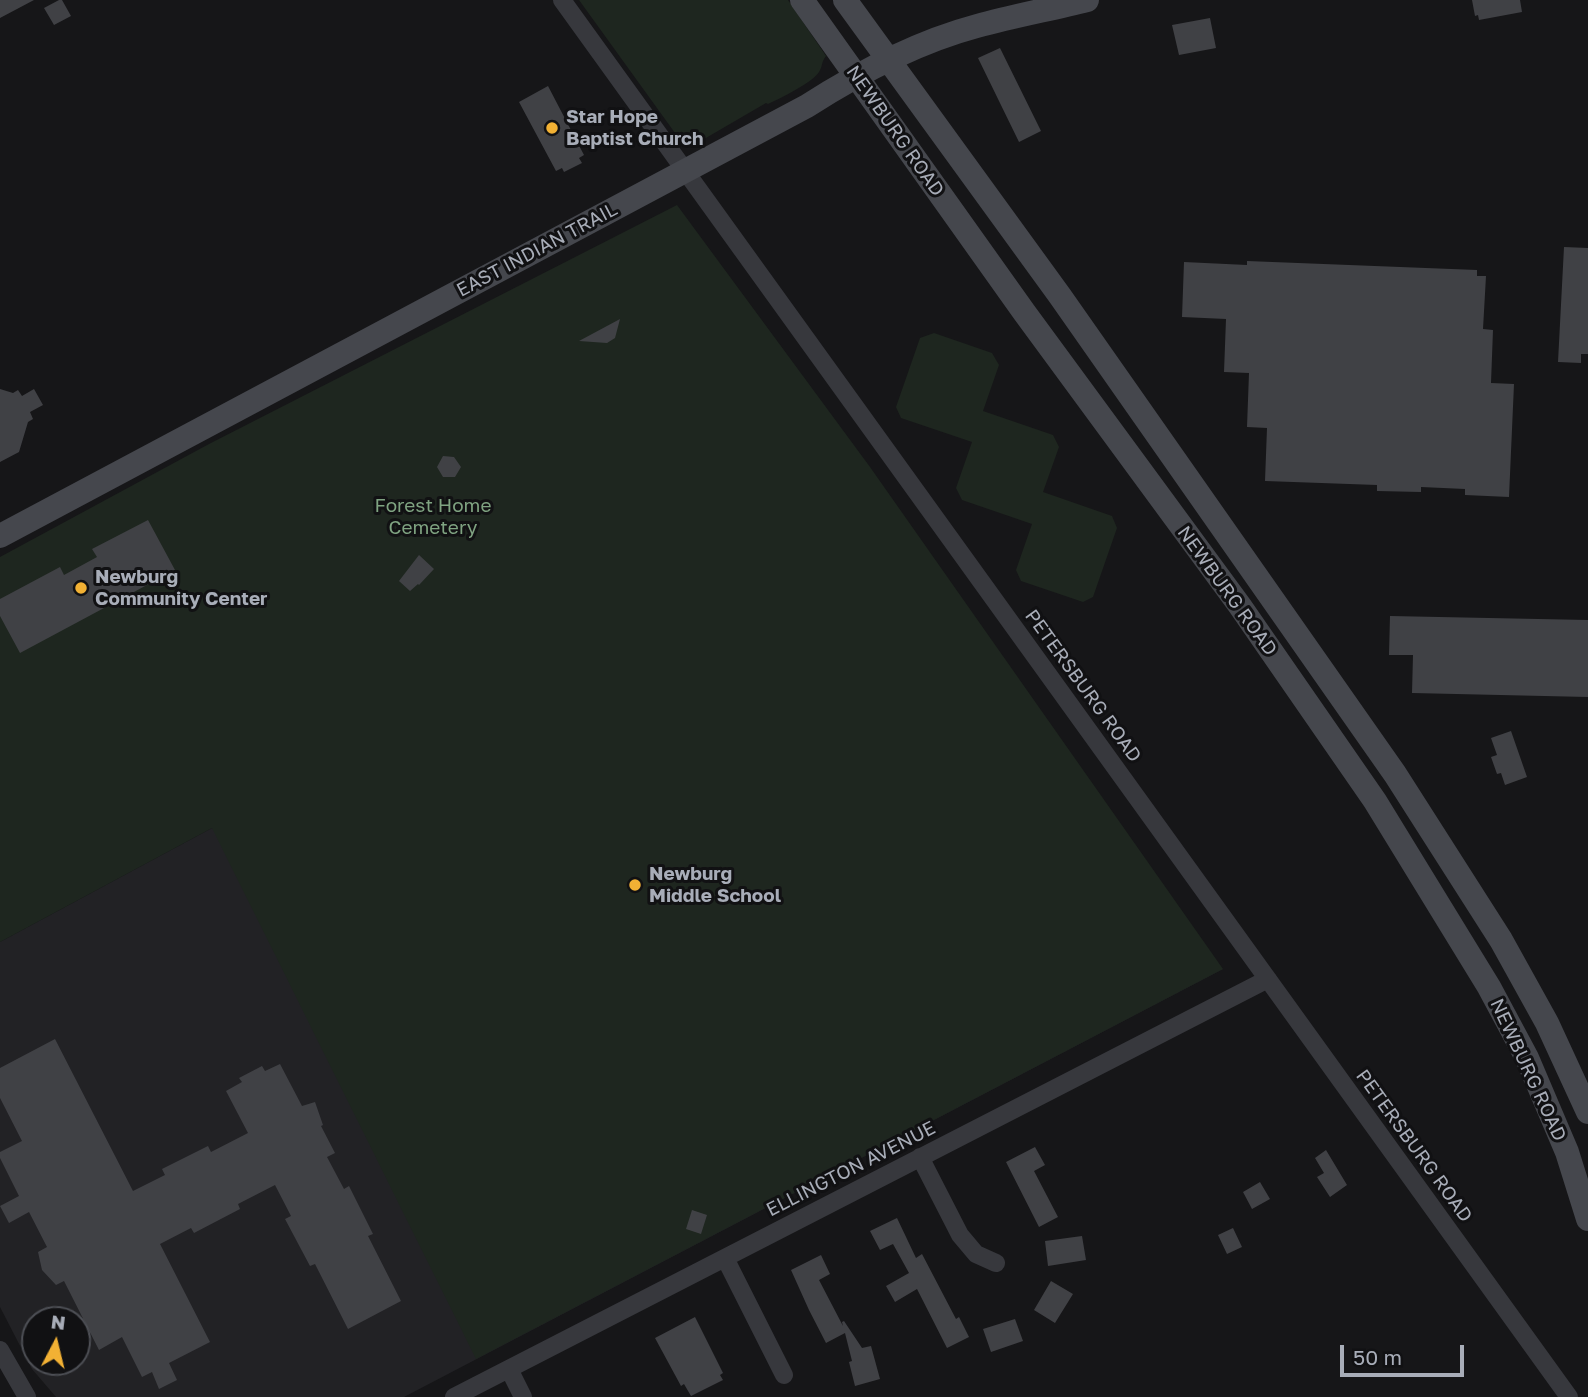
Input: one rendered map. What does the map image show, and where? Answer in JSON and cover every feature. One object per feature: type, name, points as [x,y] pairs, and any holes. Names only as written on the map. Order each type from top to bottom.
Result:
[{"type":"main road","name":"NEWBURG ROAD","points":[[802,0],[1024,312],[1240,606],[1375,801],[1482,975],[1527,1058],[1567,1152],[1588,1219]]},
{"type":"main road","name":"NEWBURG ROAD","points":[[845,0],[1060,296],[1395,774],[1501,940],[1547,1023],[1588,1112]]},
{"type":"main road","name":"EAST INDIAN TRAIL","points":[[0,536],[807,106],[855,75],[975,26],[1087,0]]},
{"type":"street","name":"PETERSBURG ROAD","points":[[562,0],[1569,1397]]},
{"type":"street","name":"ELLINGTON AVENUE","points":[[454,1397],[1268,979]]},
{"type":"street","points":[[920,1157],[965,1242],[976,1254],[996,1263]]},
{"type":"street","points":[[724,1258],[784,1375]]},
{"type":"street","points":[[1,1353],[27,1397]]},
{"type":"street","points":[[509,1369],[523,1397]]},
{"type":"shaded area","name":"Newburg Middle School","points":[[212,828],[1223,969],[404,1397],[56,1397],[38,1376],[91,1376],[91,1306],[21,1306],[21,1348],[0,1307],[0,942]]},
{"type":"green space","points":[[579,0],[788,0],[826,56],[816,76],[804,85],[766,103],[699,142],[686,143],[675,133]]},
{"type":"green space","name":"Newburg Middle School","points":[[677,205],[870,467],[1223,969],[476,1359],[212,828],[0,942],[0,557],[209,444]]},
{"type":"green space","points":[[934,333],[992,353],[999,365],[983,411],[1053,435],[1059,447],[1043,492],[1112,516],[1117,528],[1093,597],[1083,602],[1021,581],[1016,570],[1032,524],[962,500],[956,488],[972,442],[901,418],[896,407],[920,338]]},
{"type":"building","points":[[0,0],[34,0],[0,18]]},
{"type":"building","points":[[62,0],[71,16],[54,25],[44,8]]},
{"type":"building","points":[[1472,0],[1520,0],[1522,12],[1479,20],[1478,15],[1475,16]]},
{"type":"building","points":[[1210,18],[1216,48],[1179,55],[1172,25]]},
{"type":"building","points":[[1000,48],[1041,131],[1019,142],[978,58]]},
{"type":"building","name":"Star Hope Baptist Church","points":[[548,86],[584,155],[579,158],[582,163],[564,172],[562,168],[556,171],[519,102]]},
{"type":"building","points":[[1564,247],[1588,248],[1588,354],[1581,354],[1581,363],[1558,362]]},
{"type":"building","points":[[1247,261],[1477,270],[1477,276],[1486,276],[1483,329],[1493,330],[1491,383],[1514,384],[1509,497],[1465,495],[1465,489],[1421,487],[1421,492],[1377,491],[1377,485],[1265,481],[1267,428],[1247,427],[1249,373],[1224,372],[1226,319],[1182,317],[1184,262],[1247,265]]},
{"type":"building","points":[[620,319],[615,338],[607,343],[579,341]]},
{"type":"building","points":[[0,389],[13,393],[18,390],[22,396],[34,389],[43,405],[30,412],[33,419],[28,422],[19,452],[0,462]]},
{"type":"building","points":[[443,456],[454,457],[461,467],[455,477],[443,477],[437,467]]},
{"type":"building","name":"Newburg Community Center","points":[[148,520],[175,570],[20,653],[0,616],[0,599],[60,567],[64,575],[97,557],[92,549]]},
{"type":"building","points":[[419,555],[434,569],[410,591],[399,581]]},
{"type":"building","points":[[1390,616],[1588,620],[1588,697],[1412,693],[1413,655],[1389,655]]},
{"type":"building","points":[[1511,731],[1527,777],[1505,785],[1501,773],[1497,774],[1491,757],[1497,755],[1491,738]]},
{"type":"building","points":[[55,1039],[133,1191],[165,1175],[162,1169],[208,1146],[211,1152],[248,1133],[226,1091],[242,1082],[239,1078],[262,1066],[265,1071],[280,1064],[302,1106],[315,1102],[323,1125],[321,1126],[335,1153],[327,1157],[344,1189],[349,1186],[373,1234],[368,1236],[401,1301],[348,1329],[315,1264],[310,1266],[285,1219],[291,1216],[275,1185],[238,1204],[240,1209],[194,1233],[191,1228],[160,1244],[210,1342],[169,1363],[177,1380],[159,1389],[152,1372],[142,1377],[122,1337],[99,1350],[91,1334],[91,1306],[77,1306],[64,1281],[56,1285],[42,1270],[38,1252],[47,1247],[29,1212],[9,1223],[0,1206],[19,1196],[0,1158],[0,1152],[22,1141],[0,1098],[0,1068]]},
{"type":"building","points":[[1035,1147],[1045,1165],[1034,1171],[1058,1217],[1039,1227],[1006,1162]]},
{"type":"building","points":[[1326,1150],[1347,1185],[1330,1197],[1317,1177],[1324,1173],[1315,1158]]},
{"type":"building","points":[[1260,1182],[1270,1199],[1252,1209],[1243,1192]]},
{"type":"building","points":[[692,1210],[707,1215],[701,1234],[686,1229]]},
{"type":"building","points":[[897,1218],[916,1258],[922,1254],[956,1319],[959,1317],[969,1337],[947,1348],[917,1289],[895,1302],[886,1286],[909,1273],[893,1244],[880,1250],[870,1231]]},
{"type":"building","points":[[1233,1228],[1242,1247],[1227,1254],[1218,1235]]},
{"type":"building","points":[[1082,1236],[1086,1260],[1048,1266],[1045,1241]]},
{"type":"building","points":[[821,1255],[830,1274],[819,1280],[843,1326],[844,1321],[862,1348],[871,1346],[880,1379],[855,1386],[845,1333],[826,1343],[809,1310],[791,1270]]},
{"type":"building","points":[[1051,1281],[1073,1294],[1055,1323],[1034,1310]]},
{"type":"building","points":[[695,1317],[723,1373],[720,1375],[723,1380],[691,1396],[684,1384],[681,1386],[655,1338]]},
{"type":"building","points":[[1015,1319],[1023,1341],[991,1352],[983,1329]]},
{"type":"place","name":"Star Hope Baptist Church","points":[[552,128]]},
{"type":"place","name":"Newburg Community Center","points":[[81,588]]},
{"type":"place","name":"Newburg Middle School","points":[[635,885]]},
{"type":"park label","name":"Forest Home Cemetery","points":[[433,517]]}]
